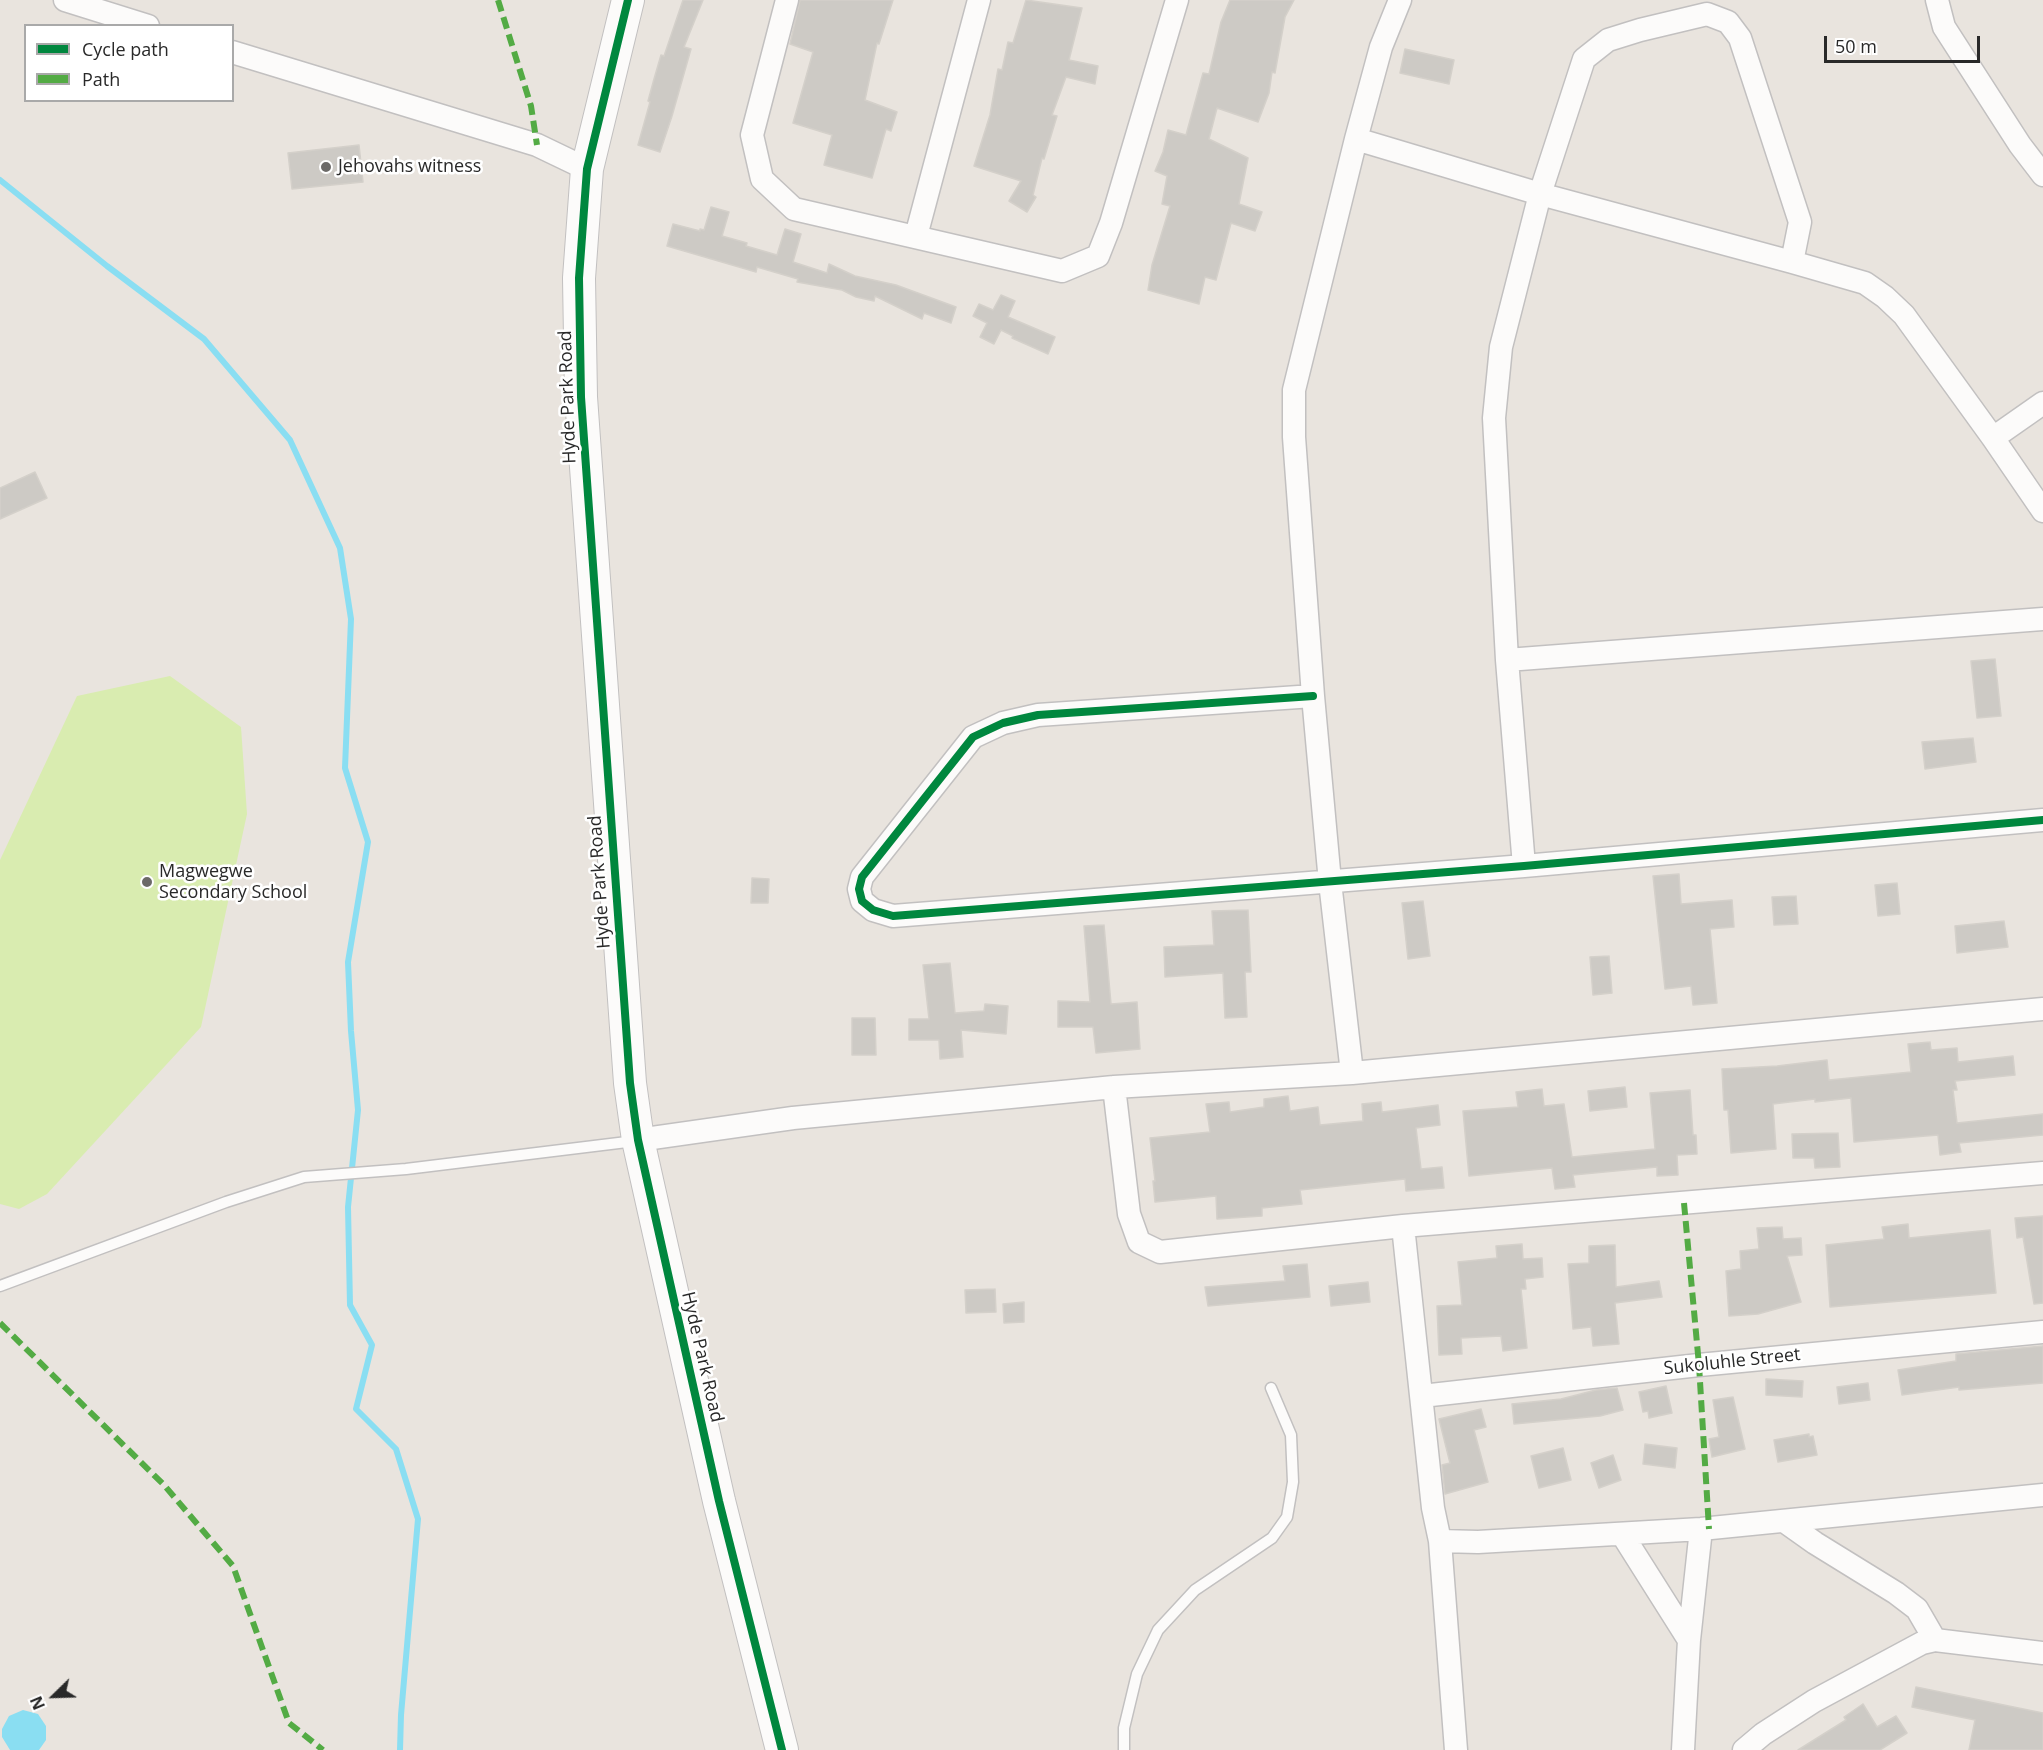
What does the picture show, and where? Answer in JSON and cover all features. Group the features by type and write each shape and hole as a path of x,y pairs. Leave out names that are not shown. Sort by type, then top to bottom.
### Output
{"street":[{"path":"65,0 142,24"},
{"name":"Hyde Park Road","path":"628,0 587,170 579,278 581,397 630,1083 638,1140 718,1501 782,1750"},
{"path":"787,0 752,135 762,179 794,208 1062,271 1098,256 1111,223 1177,0"},
{"path":"916,236 979,0"},
{"path":"1352,1073 1330,882 1313,696 1294,437 1294,390 1381,47 1400,0"},
{"path":"1937,0 1944,27 2020,145 2043,175"},
{"path":"1524,866 1507,660 1494,418 1501,347 1540,194 1584,58 1608,40 1640,30 1707,14 1728,21 1740,39 1800,222 1792,262"},
{"path":"234,53 537,145 587,170"},
{"path":"1356,140 1540,194 1865,283 1885,297 1904,315 2043,511"},
{"path":"1993,438 2043,403"},
{"path":"1507,660 2043,619"},
{"path":"1313,696 1038,715 1003,723 973,736 862,877 859,889 862,901 873,910 893,916 1524,866 2043,820"},
{"path":"638,1140 793,1118 1114,1087 1352,1073 2043,1009"},
{"path":"1114,1087 1129,1214 1139,1242 1160,1252 1403,1226 2043,1173"},
{"path":"1403,1226 1433,1508 1440,1541 1456,1750"},
{"name":"Sukoluhle Street","path":"1422,1396 1699,1365 2043,1332"},
{"path":"1440,1541 1478,1542 1701,1529 2043,1495"},
{"path":"1784,1521 1917,1609 1935,1640"},
{"path":"1683,1750 1689,1640 1701,1529"},
{"path":"1622,1534 1689,1640"},
{"path":"1744,1750 1763,1734 1814,1701 1922,1643 1935,1640 2043,1653"}],"lane":[{"path":"0,1287 226,1202 304,1177 405,1168 638,1140"},
{"path":"1124,1750 1124,1728 1137,1674 1158,1630 1195,1590 1272,1538 1287,1516 1293,1482 1291,1435 1271,1389"}],"green space":[{"path":"170,676 241,727 247,814 201,1027 47,1194 19,1209 0,1204 0,860 77,696"}],"water":[{"path":"23,1710 38,1714 46,1726 46,1740 39,1750 10,1750 2,1737 2,1729 9,1716"}],"building":[{"path":"683,0 703,0 684,47 691,49 660,152 638,145 661,55 664,56"},
{"path":"800,0 893,0 879,44 877,43 865,100 897,112 891,131 886,129 872,178 824,165 832,135 793,123 813,52 790,44"},
{"path":"1026,0 1082,8 1069,60 1098,66 1095,84 1066,77 1052,115 1057,116 1044,159 1042,158 1033,195 1036,197 1027,212 1009,201 1021,181 974,166 990,115 998,69 1002,70 1008,42 1013,43"},
{"path":"1230,0 1294,0 1285,17 1275,73 1272,72 1269,93 1258,122 1217,108 1209,139 1248,158 1239,204 1262,212 1255,231 1231,223 1216,280 1205,277 1199,304 1148,290 1152,265 1170,206 1162,204 1167,176 1155,171 1163,152 1168,130 1186,135 1203,73 1209,74 1221,22"},
{"path":"1405,49 1454,60 1449,84 1400,73"},
{"name":"Jehovahs witness","path":"359,145 363,182 292,189 288,153"},
{"path":"711,207 729,212 722,236 777,255 785,229 801,234 793,262 827,273 829,264 855,276 896,285 956,307 951,323 924,313 922,319 875,296 874,301 856,297 842,290 797,282 798,279 757,267 756,272 667,246 673,224 704,230"},
{"path":"1001,295 1015,301 1008,317 1055,337 1048,354 1012,338 1013,336 1001,330 994,344 980,337 987,323 973,316 979,304 993,310"},
{"path":"35,472 47,498 0,519 0,488"},
{"path":"1995,659 2001,716 1977,718 1971,661"},
{"path":"1973,738 1976,762 1925,769 1922,742"},
{"path":"1679,874 1681,904 1732,900 1734,927 1710,929 1717,1003 1693,1005 1691,986 1665,989 1653,876"},
{"path":"752,878 769,879 768,903 751,903"},
{"path":"1897,883 1900,914 1878,916 1875,885"},
{"path":"1796,896 1798,924 1774,925 1772,897"},
{"path":"1423,901 1430,956 1408,959 1402,903"},
{"path":"1248,910 1251,972 1245,972 1247,1017 1225,1018 1223,973 1165,977 1164,947 1214,945 1212,911"},
{"path":"2004,921 2008,947 1957,953 1955,926"},
{"path":"1104,925 1111,1004 1137,1002 1140,1049 1096,1053 1093,1027 1058,1027 1058,1001 1090,1002 1084,926"},
{"path":"1609,956 1612,993 1593,995 1590,957"},
{"path":"950,963 955,1013 984,1011 985,1004 1008,1006 1006,1034 961,1030 963,1057 940,1059 939,1040 909,1040 909,1019 929,1019 923,965"},
{"path":"852,1018 875,1018 876,1055 852,1055"},
{"path":"1930,1042 1931,1050 1957,1048 1958,1062 2013,1056 2015,1075 1955,1081 1957,1090 1953,1090 1957,1123 2043,1114 2043,1135 1959,1143 1961,1152 1940,1155 1938,1135 1854,1142 1851,1098 1815,1102 1815,1099 1773,1104 1776,1149 1731,1153 1728,1110 1724,1110 1722,1069 1827,1060 1829,1080 1911,1072 1908,1044"},
{"path":"1625,1087 1627,1107 1590,1111 1588,1091"},
{"path":"1542,1089 1544,1106 1564,1104 1572,1157 1655,1149 1650,1093 1690,1090 1693,1135 1696,1135 1697,1154 1677,1155 1678,1175 1657,1176 1657,1167 1573,1175 1575,1187 1555,1189 1552,1168 1469,1176 1463,1111 1518,1107 1516,1092"},
{"path":"1288,1096 1290,1111 1318,1107 1320,1125 1363,1121 1362,1104 1381,1102 1382,1112 1438,1105 1440,1125 1416,1128 1421,1169 1442,1167 1444,1188 1406,1191 1405,1179 1300,1190 1302,1204 1262,1208 1262,1216 1217,1219 1216,1196 1155,1202 1150,1138 1210,1132 1206,1104 1229,1102 1230,1112 1264,1107 1264,1099"},
{"path":"1838,1133 1840,1167 1815,1168 1814,1158 1793,1158 1792,1134"},
{"path":"2043,1216 2043,1303 2034,1304 2023,1237 2017,1238 2015,1218"},
{"path":"1908,1224 1909,1238 1990,1230 1996,1293 1830,1307 1826,1245 1884,1239 1882,1227"},
{"path":"1782,1227 1783,1239 1801,1238 1802,1255 1787,1256 1801,1302 1758,1314 1729,1316 1726,1271 1741,1269 1740,1251 1759,1249 1757,1228"},
{"path":"1522,1244 1523,1259 1542,1258 1543,1277 1525,1279 1526,1289 1521,1289 1527,1348 1503,1351 1501,1336 1461,1338 1462,1354 1439,1355 1437,1306 1462,1305 1458,1262 1497,1258 1496,1246"},
{"path":"1615,1245 1616,1287 1659,1281 1662,1297 1615,1303 1619,1344 1593,1346 1591,1327 1573,1329 1568,1264 1589,1263 1589,1246"},
{"path":"1307,1264 1310,1297 1208,1306 1205,1287 1285,1281 1283,1266"},
{"path":"1368,1282 1370,1302 1331,1306 1329,1286"},
{"path":"995,1289 996,1312 966,1313 965,1290"},
{"path":"1024,1302 1024,1322 1004,1323 1003,1304"},
{"path":"2043,1346 2043,1383 1959,1390 1959,1387 1902,1395 1898,1370 1956,1361 1956,1354"},
{"path":"1766,1379 1803,1381 1802,1397 1766,1395"},
{"path":"1868,1383 1870,1400 1839,1404 1837,1387"},
{"path":"1666,1386 1672,1413 1649,1418 1648,1411 1643,1412 1639,1392"},
{"path":"1617,1388 1623,1410 1600,1416 1514,1424 1512,1404 1561,1399 1596,1390"},
{"path":"1733,1397 1745,1449 1712,1457 1709,1439 1719,1437 1713,1400"},
{"path":"1481,1409 1486,1427 1474,1430 1488,1482 1445,1494 1442,1465 1450,1463 1439,1419"},
{"path":"1809,1434 1809,1437 1813,1436 1817,1455 1778,1462 1774,1440"},
{"path":"1645,1444 1677,1448 1675,1468 1643,1464"},
{"path":"1563,1448 1571,1480 1539,1488 1531,1456"},
{"path":"1613,1455 1621,1480 1599,1488 1591,1463"},
{"path":"1916,1687 2043,1713 2043,1750 1969,1750 1975,1720 1912,1707"},
{"path":"1863,1704 1877,1727 1896,1716 1907,1733 1880,1750 1798,1750 1846,1720 1844,1717"}],"waterway":[{"path":"0,180 107,266 204,339 290,440 340,548 351,619 345,768 368,842 348,962 358,1110 348,1207 350,1305 372,1345 356,1409 396,1449 418,1519 400,1750"}],"marked path":[{"path":"498,0 531,106 537,145"},
{"path":"1684,1203 1699,1365 1709,1529"},
{"path":"0,1323 164,1485 233,1566 289,1723 323,1750"}],"cycle path":[{"path":"628,0 587,169 579,278 581,397 630,1083 638,1140 719,1501 782,1750"},
{"path":"1313,696 1038,715 1003,723 973,737 862,877 859,889 862,901 873,910 893,916 1524,866 2043,820"}],"place":[{"name":"Jehovahs witness","path":"326,167"},
{"name":"Magwegwe Secondary School","path":"147,882"}]}
